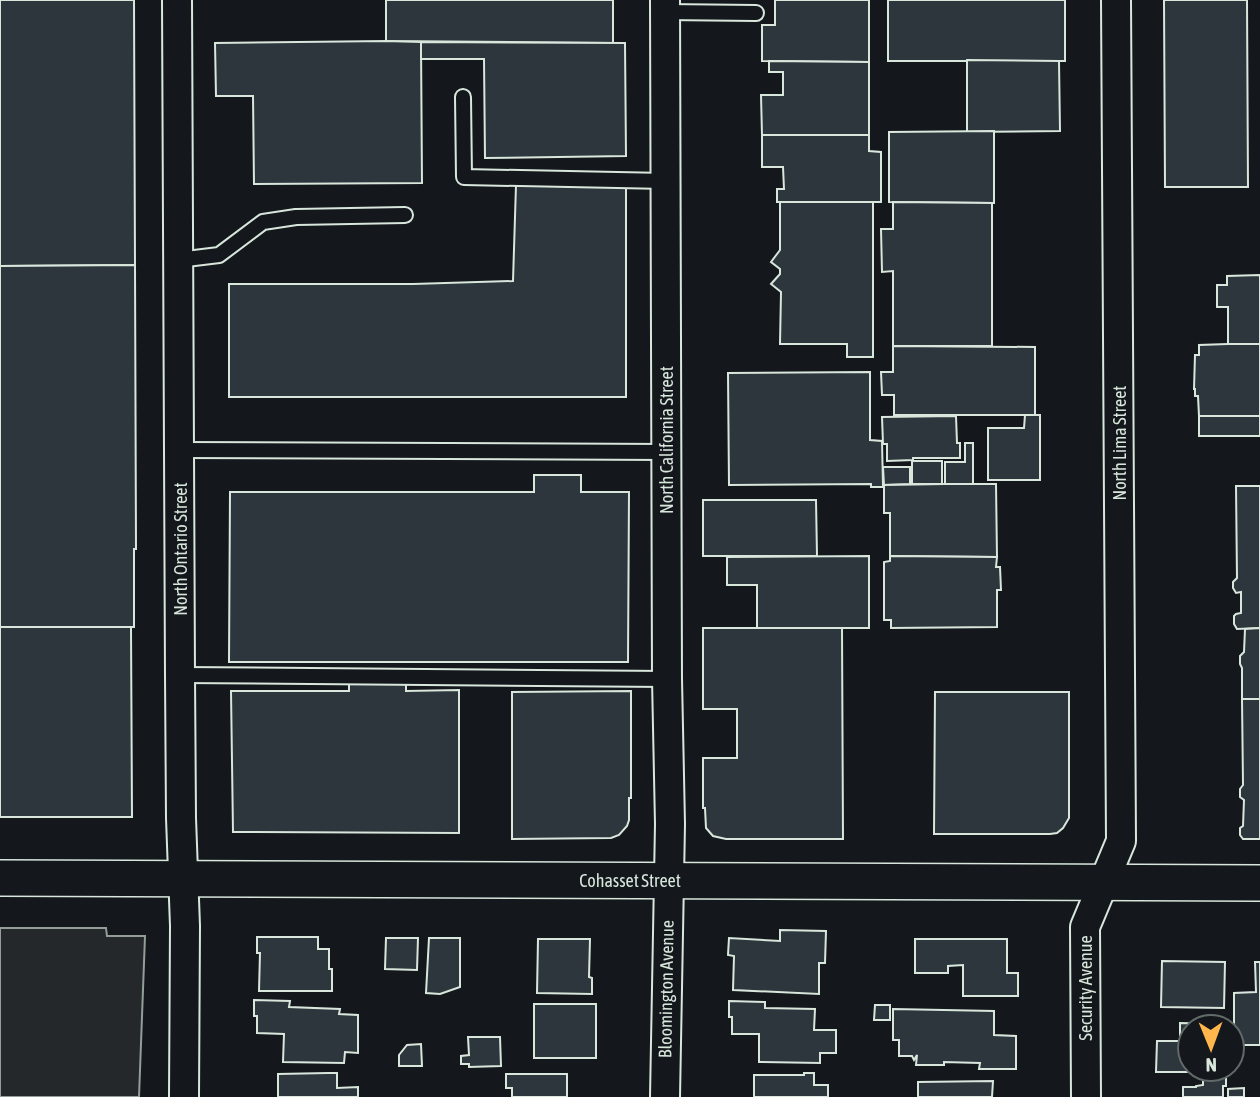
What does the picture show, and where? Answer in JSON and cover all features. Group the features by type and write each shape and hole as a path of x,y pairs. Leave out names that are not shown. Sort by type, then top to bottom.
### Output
{"street":[{"name":"North Ontario Street","path":"177,0 184,1097"},
{"name":"North Lima Street","path":"1104,883 1121,841 1116,0"},
{"name":"North California Street","path":"665,6 667,679 670,824 668,880"},
{"name":"Cohasset Street","path":"0,878 1260,883"},
{"name":"Bloomington Avenue","path":"665,1097 668,880"},
{"name":"Security Avenue","path":"1086,1097 1085,926 1104,883"}],"lane":[{"path":"665,6 756,13"},
{"path":"463,97 464,177 666,181"},
{"path":"178,260 219,255 263,222 296,217 405,215"},
{"path":"179,450 666,452"},
{"path":"180,676 667,679"}],"shaded area":[{"path":"0,928 106,928 107,936 145,936 139,1097 0,1097"}],"building":[{"path":"0,0 134,0 135,265 0,266"},
{"path":"386,0 613,0 613,43 386,41"},
{"path":"775,0 869,0 869,62 762,61 762,25 775,25"},
{"path":"888,0 1065,0 1065,61 888,61"},
{"path":"1164,0 1247,0 1248,187 1165,187"},
{"path":"421,42 422,183 254,184 253,96 216,96 215,43"},
{"path":"421,42 625,43 626,156 485,158 484,59 421,59"},
{"path":"967,60 1059,61 1060,131 967,132"},
{"path":"769,61 869,62 869,135 762,135 761,95 783,95 783,72 769,72"},
{"path":"994,131 994,203 889,202 889,132"},
{"path":"762,135 869,135 869,151 881,152 881,202 777,202 777,189 784,189 783,167 762,167"},
{"path":"516,185 626,185 626,397 229,397 229,284 513,281"},
{"path":"780,202 873,202 873,357 847,357 847,344 780,344 781,292 771,284 780,274 780,269 771,262 780,250"},
{"path":"893,202 992,203 992,346 893,346 893,271 882,272 881,229 893,229"},
{"path":"135,265 134,627 0,627 0,266"},
{"path":"1260,275 1260,344 1228,344 1228,307 1217,307 1217,285 1227,285 1227,276"},
{"path":"1260,344 1260,416 1199,416 1198,396 1195,396 1194,389 1195,355 1199,355 1199,345"},
{"path":"893,346 1035,347 1035,415 894,415 894,395 882,395 881,372 893,372"},
{"path":"870,372 870,440 882,441 883,487 871,487 871,484 729,485 728,373"},
{"path":"1025,415 1040,415 1040,480 988,480 988,428 1024,428"},
{"path":"956,416 960,458 887,461 882,417"},
{"path":"1199,416 1260,416 1260,436 1199,436"},
{"path":"965,443 973,443 973,484 945,484 945,462 965,462"},
{"path":"912,461 942,461 942,484 912,484"},
{"path":"883,467 910,467 910,484 884,485"},
{"path":"534,475 581,475 581,492 629,492 628,662 229,662 230,492 534,492"},
{"path":"996,484 997,557 890,556 890,513 884,513 884,485"},
{"path":"1236,486 1260,486 1260,628 1237,629 1234,624 1234,616 1241,613 1241,592 1236,593 1233,588 1233,582 1237,578"},
{"path":"703,500 816,500 817,556 703,556"},
{"path":"869,556 869,628 757,628 757,585 727,585 727,557"},
{"path":"890,556 997,557 996,567 1000,567 1001,590 997,590 997,627 891,628 891,620 884,620 884,562 890,561"},
{"path":"0,627 131,627 132,817 0,817"},
{"path":"703,628 842,628 843,839 726,839 713,836 706,828 703,808 703,758 737,758 737,709 703,709"},
{"path":"1260,628 1260,699 1242,699 1240,656 1244,652 1245,629"},
{"path":"349,681 406,684 406,691 459,690 459,833 233,832 231,691 349,691"},
{"path":"631,691 631,798 627,826 619,835 611,838 512,839 512,692"},
{"path":"935,692 1069,692 1069,818 1063,828 1050,834 934,834"},
{"path":"1242,699 1260,699 1260,839 1243,839 1240,835 1244,800 1240,797 1243,785"},
{"path":"780,930 826,931 825,963 819,963 819,994 733,990 734,956 728,955 729,938 780,941"},
{"path":"257,937 318,937 318,949 329,949 332,991 259,991 260,953 257,953"},
{"path":"386,938 418,938 417,970 385,969"},
{"path":"429,938 460,938 460,987 440,994 426,993"},
{"path":"538,939 590,939 589,977 592,978 592,994 537,993"},
{"path":"915,939 1007,939 1007,973 1018,973 1018,996 963,996 963,965 948,966 948,973 915,973"},
{"path":"1162,961 1225,962 1224,1008 1161,1007"},
{"path":"1255,962 1260,962 1260,1045 1246,1045 1246,1013 1234,1013 1234,993 1256,992"},
{"path":"254,1000 290,1001 289,1007 340,1009 339,1014 358,1015 358,1053 345,1052 344,1063 283,1062 284,1034 257,1033"},
{"path":"729,1001 765,1002 765,1008 815,1009 814,1030 836,1030 836,1053 820,1053 820,1063 759,1062 759,1034 732,1034"},
{"path":"534,1004 596,1004 596,1058 534,1058"},
{"path":"875,1005 890,1005 890,1020 874,1020"},
{"path":"893,1009 994,1011 994,1035 1016,1036 1016,1069 979,1069 980,1063 944,1062 944,1065 916,1065 917,1055 914,1060 912,1056 899,1056 899,1040 893,1040"},
{"path":"468,1037 500,1037 501,1066 469,1067 469,1064 461,1064 461,1056 469,1055"},
{"path":"1157,1041 1176,1041 1176,1072 1156,1072"},
{"path":"421,1044 422,1066 399,1066 399,1055 407,1045"},
{"path":"337,1073 337,1088 358,1087 358,1097 278,1097 278,1074"},
{"path":"814,1073 814,1085 828,1085 828,1097 754,1097 754,1075"},
{"path":"506,1074 567,1074 567,1097 512,1097 512,1088 506,1088"},
{"path":"993,1081 992,1097 918,1097 918,1082"},
{"path":"1226,1083 1226,1086 1223,1086 1223,1097 1183,1097 1183,1087"},
{"path":"1244,1088 1244,1097 1228,1097 1228,1089"}]}
